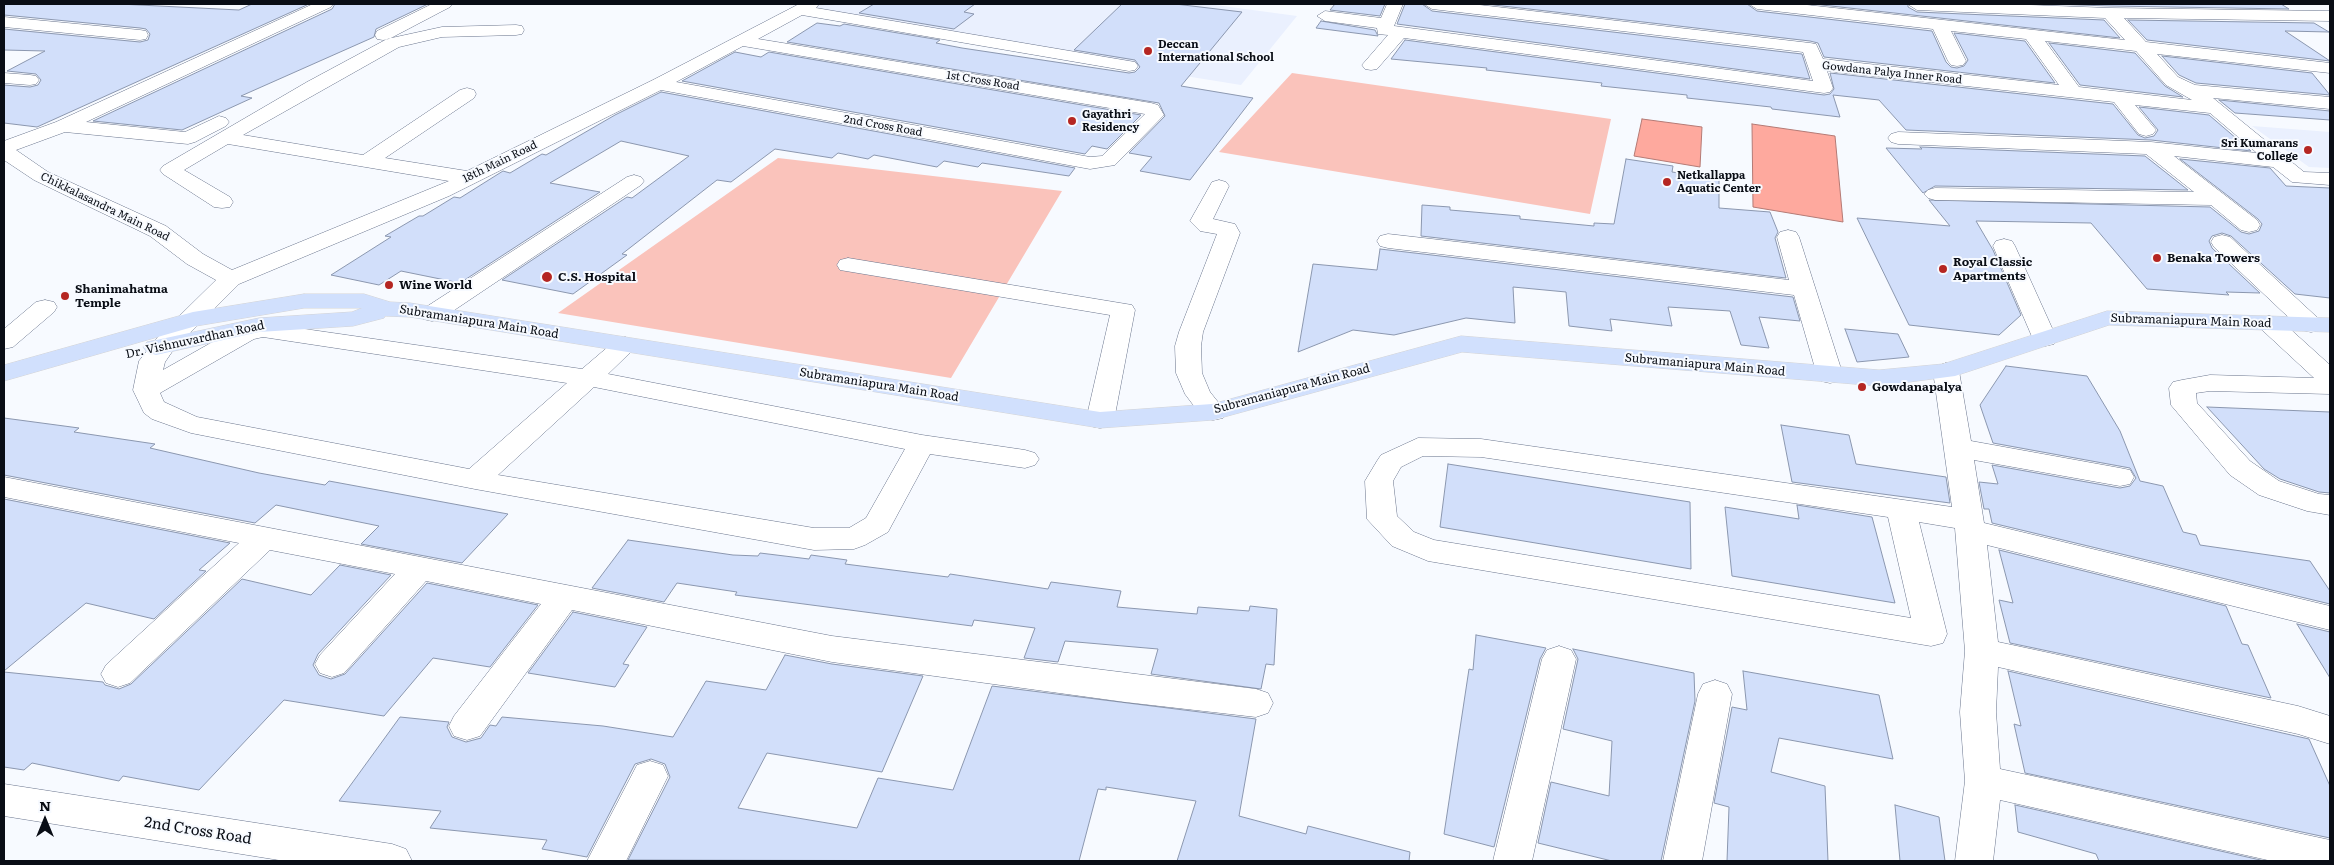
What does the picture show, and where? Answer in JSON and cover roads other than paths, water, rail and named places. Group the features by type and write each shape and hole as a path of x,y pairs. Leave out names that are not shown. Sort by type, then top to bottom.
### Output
{"main road":[{"name":"Subramaniapura Main Road","path":"193,319 304,300 364,300 388,309 410,310 1100,420 1213,412 1461,344 1878,378 1946,371 2107,318 2321,325"},
{"name":"Dr. Vishnuvardhan Road","path":"4,389 165,344 259,325 353,319 388,309"},
{"name":"Dr. Vishnuvardhan Road","path":"4,373 193,319"}],"street":[{"path":"4,149 63,126 325,4"},
{"path":"63,126 188,138 444,4"},
{"path":"1371,65 1393,29 1395,4"},
{"name":"Gowdana Palya Inner Road","path":"1432,4 1526,9 1602,24 1810,48 1816,64 2215,108"},
{"path":"1757,4 2139,45 2330,68"},
{"path":"1897,4 2104,9 2248,16 2330,16"},
{"path":"2225,4 2248,16"},
{"path":"1602,24 1606,5"},
{"path":"805,7 1129,66"},
{"name":"18th Main Road","path":"146,390 152,361 165,344 193,319 230,279 470,178 659,84 805,7"},
{"path":"2104,9 2139,45 2161,72 2215,108 2299,178 2330,178"},
{"path":"1325,16 1393,29 1824,88 1816,64"},
{"path":"4,22 140,35"},
{"path":"1940,25 1957,61"},
{"path":"222,202 170,170 392,43 442,32 516,30"},
{"path":"2032,35 2073,92"},
{"name":"1st Cross Road","path":"742,41 1151,109 1155,114 1108,161"},
{"path":"4,78 30,80"},
{"name":"2nd Cross Road","path":"659,84 1090,162 1108,161"},
{"path":"2189,89 2330,103"},
{"path":"366,162 467,94"},
{"path":"2120,98 2148,139 2216,199 2249,225"},
{"path":"224,138 470,178"},
{"path":"1898,138 2148,139 2278,161"},
{"name":"Chikkalasandra Main Road","path":"4,149 41,176 158,231 170,238 195,259 230,279"},
{"path":"432,314 634,181"},
{"path":"1213,412 1198,394 1189,374 1188,346 1191,332 1229,233 1226,229 1208,226 1201,222 1219,186"},
{"path":"1935,194 2216,199"},
{"path":"1788,237 1830,375"},
{"path":"1388,241 1804,289"},
{"path":"2222,242 2321,325"},
{"path":"2004,246 2045,339"},
{"path":"848,265 1123,310 1100,420"},
{"path":"4,342 45,307"},
{"path":"2270,323 2330,378"},
{"path":"922,444 877,525 854,538 814,539 475,480 191,424 162,414 153,407 146,390 248,332 263,330 588,378 922,444 1025,459"},
{"path":"475,480 625,345"},
{"path":"1946,371 1970,524 1982,651 1978,712 1983,780 1974,861"},
{"path":"2330,386 2210,383 2182,388 2184,405 2240,468 2269,488 2317,504 2330,504"},
{"path":"1901,509 1931,634 1428,550 1403,539 1382,519 1379,481 1391,461 1418,447 1481,448 1901,509 1970,524 2330,618"},
{"path":"1958,448 2120,477"},
{"path":"4,487 832,649 1125,688 1256,703"},
{"path":"118,674 264,537"},
{"path":"332,664 418,568"},
{"path":"468,726 564,597"},
{"path":"1982,651 2298,720 2330,730"},
{"path":"1512,861 1559,659"},
{"path":"1682,861 1715,694"},
{"path":"606,861 650,776"},
{"path":"1983,780 2330,857"},
{"name":"2nd Cross Road","path":"4,800 392,861"}],"place":[{"name":"Deccan International School","path":"1148,51"},
{"name":"Gayathri Residency","path":"1072,121"},
{"name":"Sri Kumarans College","path":"2308,150"},
{"name":"Netkallappa Aquatic Center","path":"1667,182"},
{"name":"Benaka Towers","path":"2157,258"},
{"name":"Royal Classic Apartments","path":"1943,269"},
{"name":"C.S. Hospital","path":"547,277"},
{"name":"Wine World","path":"389,285"},
{"name":"Shanimahatma Temple","path":"65,296"},
{"name":"Gowdanapalya","path":"1862,387"}]}
